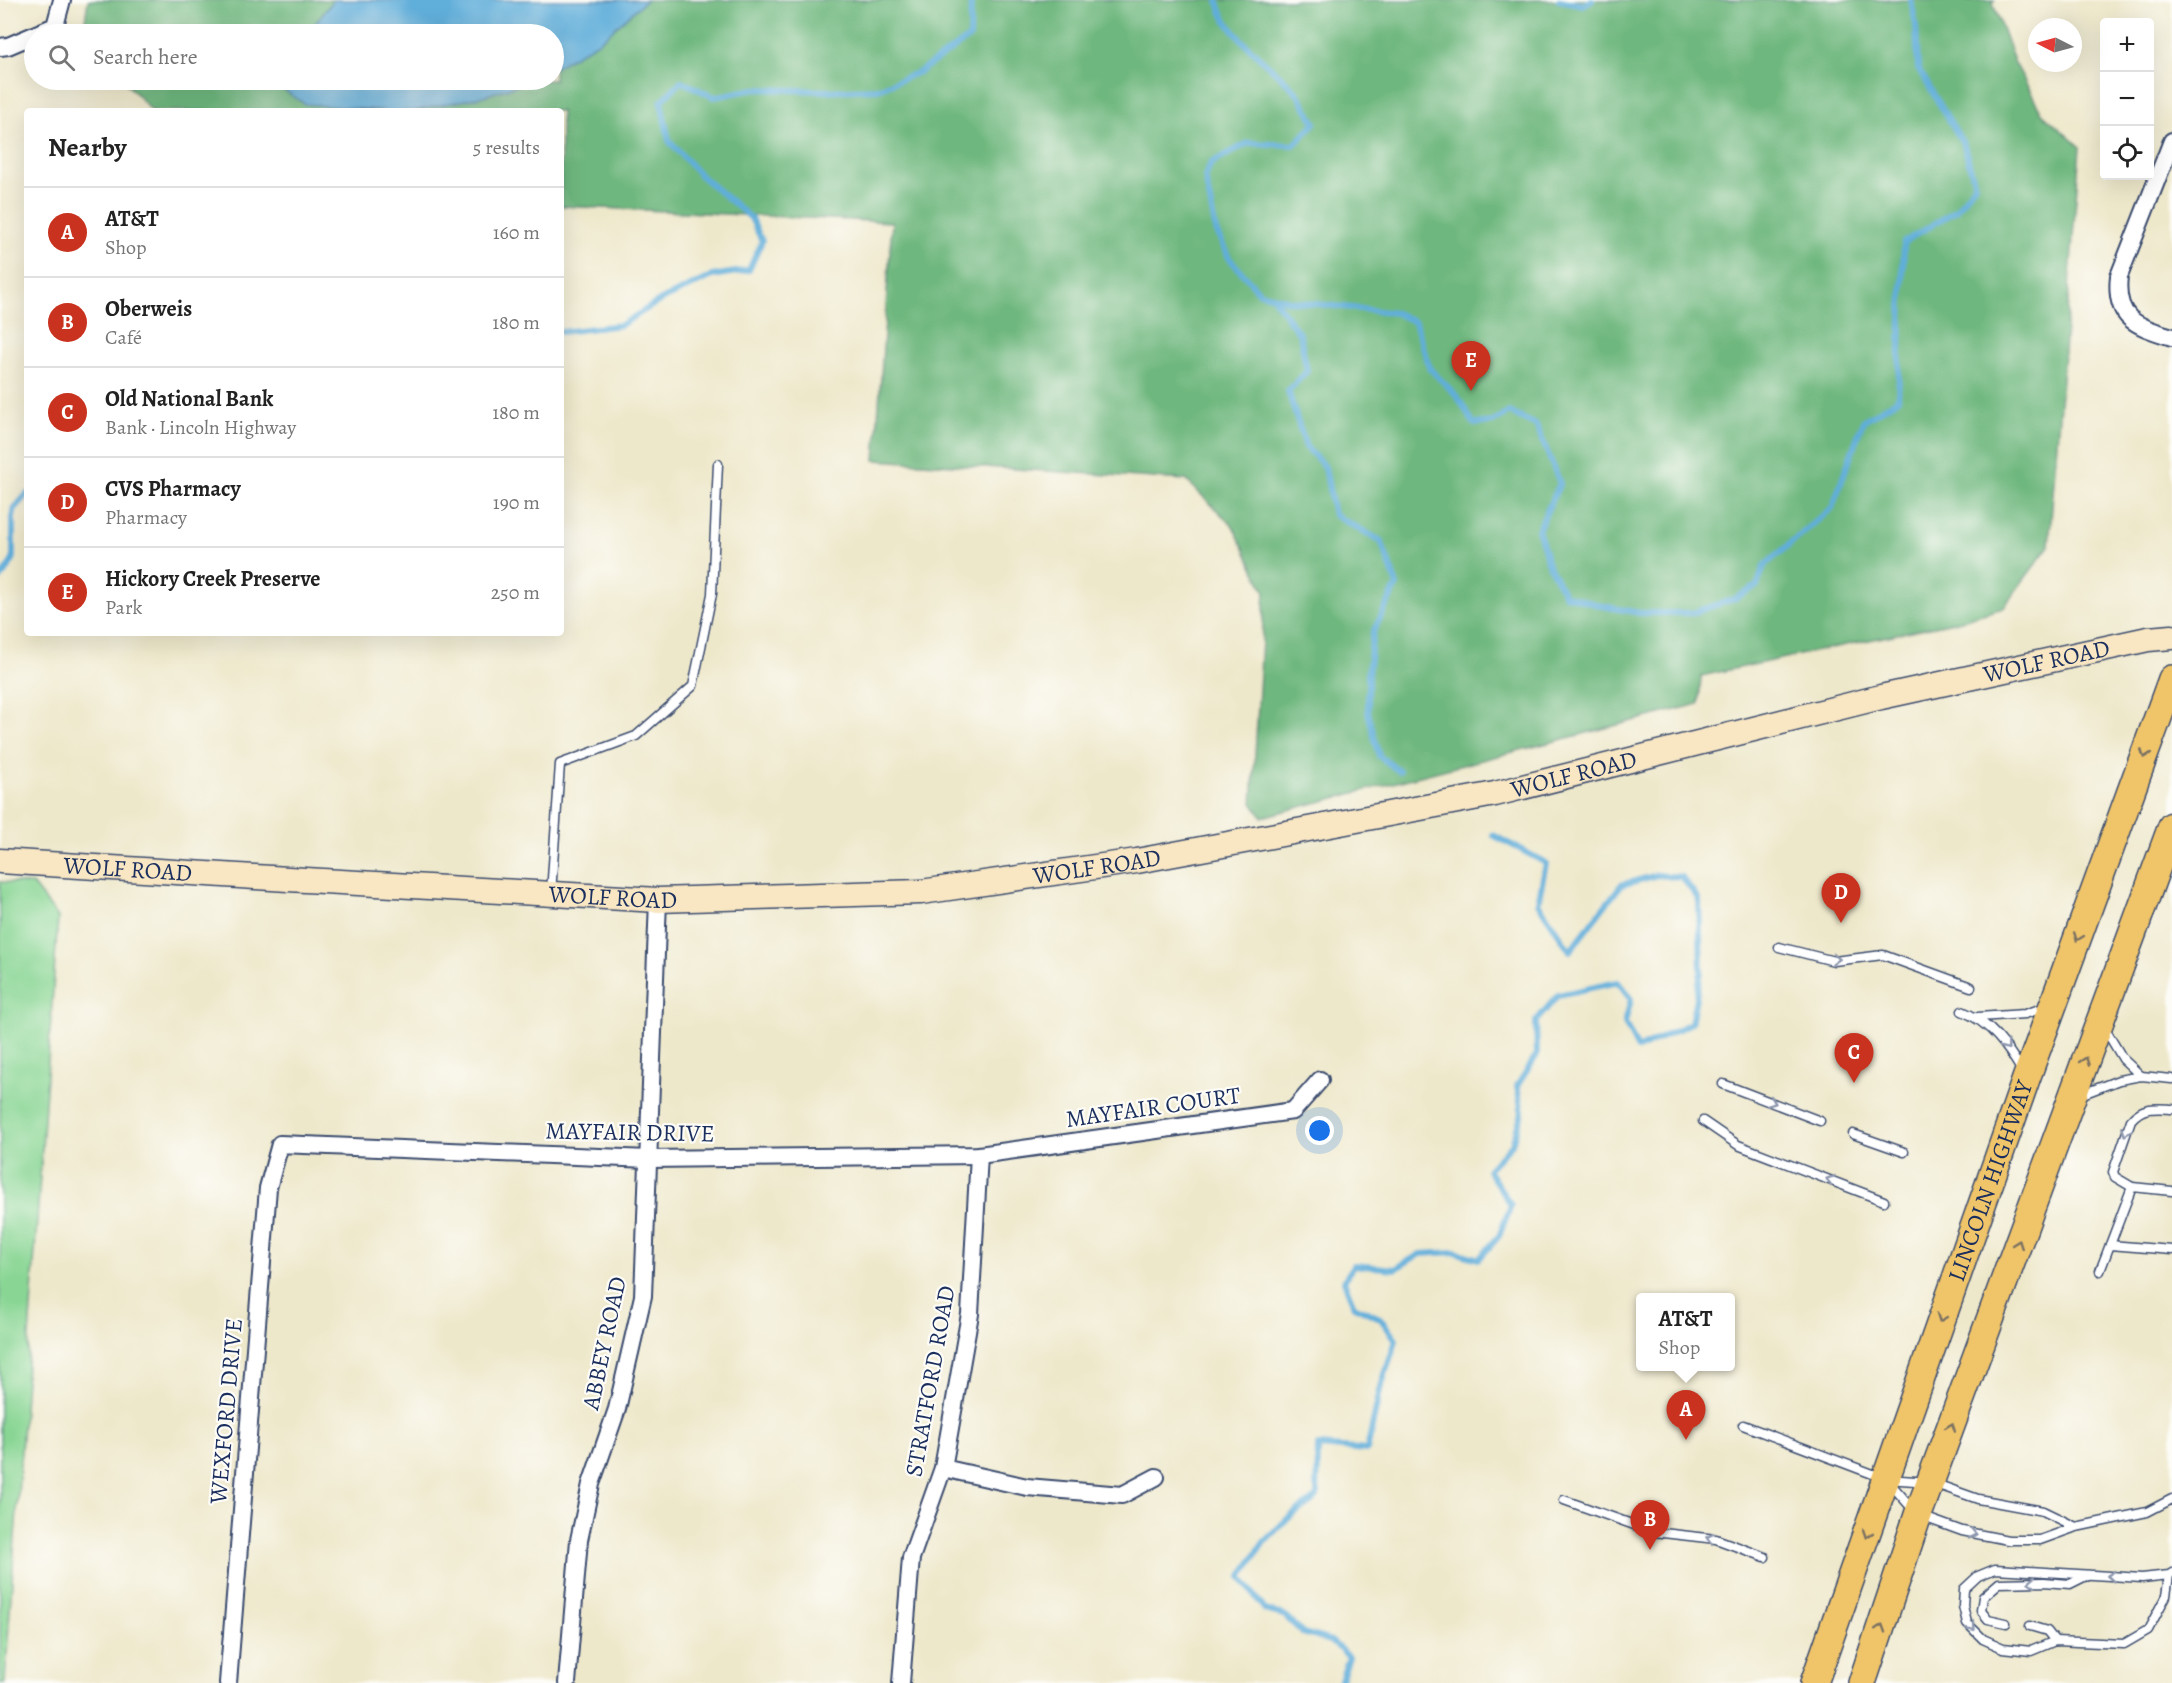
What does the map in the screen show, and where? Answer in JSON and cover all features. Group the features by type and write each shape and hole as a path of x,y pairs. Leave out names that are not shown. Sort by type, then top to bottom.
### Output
{"main road":[{"name":"WOLF ROAD","path":"0,861 658,900 921,892 1137,861 1495,794 1881,697 2148,639 2172,637"},
{"name":"LINCOLN HIGHWAY","path":"1814,1683 2026,1079 2172,679"},
{"name":"LINCOLN HIGHWAY","path":"1862,1683 1918,1515 2172,826"}],"street":[{"path":"56,24 62,0"},
{"path":"0,47 24,39"},
{"path":"2172,141 2119,276 2117,291 2120,306 2137,326 2172,337"},
{"name":"ABBEY ROAD","path":"567,1683 579,1540 591,1484 617,1409 643,1296 658,900"},
{"name":"MAYFAIR COURT","path":"979,1155 1293,1111 1320,1080"},
{"name":"MAYFAIR DRIVE","path":"280,1144 649,1159 979,1155"},
{"name":"WEXFORD DRIVE","path":"228,1683 268,1188 280,1144"},
{"name":"STRATFORD ROAD","path":"901,1683 912,1558 943,1468 970,1314 979,1155"},
{"path":"943,1468 1027,1486 1122,1495 1156,1477"}],"lane":[{"path":"551,894 560,764 636,735 693,686 712,594 718,464"},
{"path":"1779,947 1834,961 1883,955 1971,987"},
{"path":"1978,1017 2025,1014 2053,1005"},
{"path":"1962,1011 1978,1017 1999,1037 2012,1053 2026,1079"},
{"path":"2100,1020 2123,1059 2141,1076"},
{"path":"2071,1099 2119,1080 2141,1076 2172,1078"},
{"path":"1723,1084 1821,1121"},
{"path":"2172,1109 2146,1108 2136,1114 2131,1120 2113,1172 2115,1177 2132,1187 2172,1191"},
{"path":"1704,1121 1738,1145 1884,1201"},
{"path":"1853,1134 1904,1152"},
{"path":"2100,1271 2132,1187"},
{"path":"2110,1245 2172,1250"},
{"path":"1743,1425 1886,1479 1930,1482 1978,1499 2043,1511 2076,1527"},
{"path":"1886,1479 1918,1515 1962,1532 2008,1540 2040,1540 2076,1527 2147,1512 2172,1499"},
{"path":"1564,1500 1654,1532 1716,1539 1766,1557"},
{"path":"1995,1569 2142,1578 2171,1574 2166,1596 2148,1630 2124,1644 2055,1641 2031,1651 2003,1648 1983,1639 1966,1623 1963,1606 1964,1589 1978,1576 1995,1569"},
{"path":"2006,1623 1988,1619 1981,1610 1983,1597 1999,1583 2044,1581 2070,1584 2088,1574"},
{"path":"2030,1626 2047,1631 2055,1641"}],"green space":[{"path":"88,0 334,0 315,24 84,24"},
{"path":"646,0 1995,0 1993,3 2014,61 2042,113 2080,147 2049,546 2003,608 1958,621 1701,676 1699,704 1262,817 1252,803 1265,592 1233,526 1186,480 875,460 892,222 564,206 564,108 427,108 502,90 564,90 564,62 600,41"},
{"path":"132,90 284,90 305,104 352,108 149,108"},
{"path":"0,882 32,884 58,917 5,1683 0,1683"}],"water":[{"path":"334,0 646,0 600,41 564,62 564,24 315,24"},
{"path":"284,90 502,90 427,108 352,108 305,104"}],"waterway":[{"path":"564,332 621,325 661,300 712,276 749,270 762,241 751,218 700,175 669,141 661,102 681,81 714,97 754,89 827,91 878,89 919,72 970,37 971,0"},
{"path":"1218,0 1221,12 1228,24 1295,91 1315,123 1294,145 1248,143 1211,163 1205,177 1216,231 1229,258 1260,293 1290,301 1396,313 1415,322 1430,369 1457,396 1474,424 1493,422 1509,412 1536,425 1560,483 1538,530 1547,562 1565,595 1602,606 1640,613 1692,613 1734,599 1757,586 1764,566 1832,508 1863,421 1898,399 1904,242 1955,211 1975,185 1964,145 1918,68 1916,26 1911,0"},
{"path":"1559,0 1583,5 1592,0"},
{"path":"1272,296 1300,335 1307,371 1288,391 1306,447 1325,467 1334,515 1381,541 1397,585 1373,632 1368,675 1368,712 1379,756 1399,771"},
{"path":"0,579 13,560 13,510 24,497"},
{"path":"1340,1683 1349,1657 1331,1641 1303,1633 1284,1615 1265,1610 1241,1577 1264,1542 1286,1520 1317,1497 1318,1446 1367,1450 1380,1390 1396,1340 1380,1318 1354,1306 1344,1281 1354,1265 1395,1269 1420,1254 1455,1252 1479,1259 1499,1236 1511,1205 1488,1170 1512,1144 1522,1113 1517,1086 1537,1055 1536,1021 1558,995 1618,982 1631,999 1625,1023 1638,1049 1691,1023 1701,972 1699,900 1682,877 1657,875 1621,885 1570,951 1538,903 1546,863 1493,835"}],"place":[{"name":"Hickory Creek Preserve","path":"1471,391"},
{"name":"CVS Pharmacy","path":"1841,923"},
{"name":"Old National Bank","path":"1854,1083"},
{"name":"AT&T","path":"1686,1440"},
{"name":"Oberweis","path":"1650,1550"}]}
